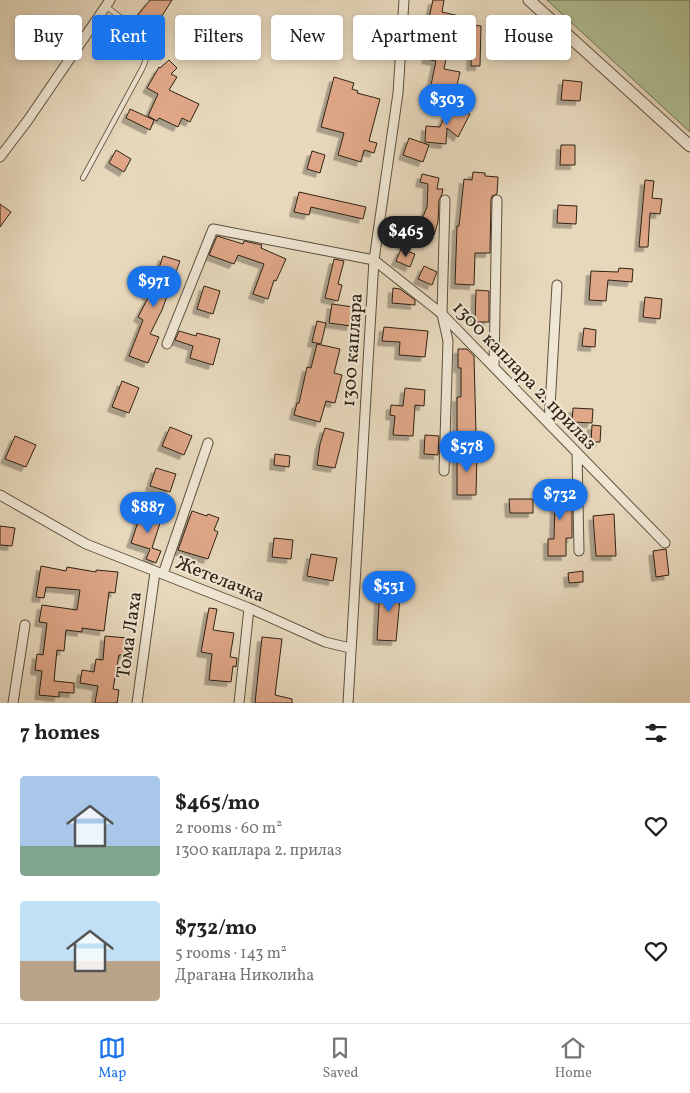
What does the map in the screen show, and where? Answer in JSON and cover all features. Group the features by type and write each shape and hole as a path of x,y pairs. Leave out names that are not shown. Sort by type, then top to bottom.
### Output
{"street":[{"name":"1300 каплара","path":"348,703 374,260 398,93 404,0"},
{"path":"529,0 690,146"},
{"path":"0,157 28,120 108,3"},
{"path":"444,471 448,341 442,314 445,200"},
{"path":"494,367 497,200"},
{"path":"167,344 213,229 374,260"},
{"name":"1300 каплара 2. прилаз","path":"374,260 442,314 665,543"},
{"path":"549,424 557,285"},
{"name":"Тома Лаха","path":"137,703 159,573 208,443"},
{"path":"577,453 579,551"},
{"name":"Жетелачка","path":"0,495 86,544 249,608 326,642 350,648"},
{"path":"239,703 249,608"},
{"path":"13,703 25,625"}],"lane":[{"path":"83,178 142,69 146,58 146,46 142,36 108,3"}],"green space":[{"path":"547,0 690,0 690,132 571,22 571,15 563,15"}],"building":[{"path":"150,0 172,0 163,15 138,15"},
{"path":"433,0 444,0 442,12 455,15 430,15"},
{"path":"476,25 481,26 480,66 471,66 471,60 476,60"},
{"path":"169,60 177,68 171,74 177,77 169,90 199,104 190,122 182,118 178,127 159,118 157,121 148,116 158,94 147,88 159,67"},
{"path":"431,60 446,60 444,69 460,72 456,90 431,85 436,61"},
{"path":"334,77 354,83 352,89 358,91 357,93 380,99 369,141 377,143 374,153 364,150 361,162 338,155 344,133 321,127"},
{"path":"563,80 582,82 580,101 561,100"},
{"path":"450,105 470,114 458,137 447,128 446,144 425,142 426,126 440,127"},
{"path":"130,109 154,120 150,130 126,118"},
{"path":"409,138 429,145 423,162 403,155"},
{"path":"561,145 575,145 575,165 560,165"},
{"path":"116,150 131,159 124,172 109,163"},
{"path":"312,151 325,155 320,173 307,169"},
{"path":"473,172 485,173 485,176 498,177 497,194 492,196 491,200 490,253 475,253 474,285 455,284 457,226 459,226 464,179 472,180"},
{"path":"422,174 439,178 437,189 443,189 439,200 438,222 434,235 418,229 427,207 428,184 420,182"},
{"path":"645,180 654,181 652,198 662,199 660,214 650,213 648,247 639,247"},
{"path":"299,192 366,207 363,219 311,207 309,215 294,212"},
{"path":"0,204 11,212 0,227"},
{"path":"558,205 577,206 576,224 557,223"},
{"path":"403,219 416,229 403,246 390,235"},
{"path":"217,236 243,244 244,241 262,245 261,248 286,259 276,281 274,280 268,299 253,294 264,264 238,255 234,264 209,255"},
{"path":"401,249 415,254 410,267 396,261"},
{"path":"163,256 180,261 162,310 150,334 159,337 148,363 129,356 143,320 138,317 149,296 146,295 152,279 144,276 147,267 158,271"},
{"path":"334,259 344,261 338,284 342,285 338,301 325,298"},
{"path":"424,266 437,272 432,285 418,279"},
{"path":"619,268 633,269 632,282 608,280 606,301 589,300 591,271 618,272"},
{"path":"204,286 220,291 213,314 197,309"},
{"path":"393,288 400,289 415,300 415,305 392,303"},
{"path":"476,290 489,291 489,322 475,322"},
{"path":"645,297 662,299 660,319 643,317"},
{"path":"332,304 353,307 351,326 329,323"},
{"path":"317,321 326,323 321,344 312,342"},
{"path":"384,327 428,331 425,357 399,355 400,342 382,341"},
{"path":"584,328 596,330 595,347 582,346"},
{"path":"179,331 196,336 197,333 220,339 213,365 190,358 193,346 175,340"},
{"path":"317,344 340,349 334,373 342,375 335,403 326,401 320,422 294,415 297,403 299,403 307,367 311,368"},
{"path":"458,349 467,349 474,356 476,433 457,433 457,397 461,397 461,368 458,368"},
{"path":"122,381 139,388 129,413 112,407"},
{"path":"405,388 425,390 424,406 415,405 413,436 393,435 395,416 390,415 391,405 403,406"},
{"path":"573,408 593,409 592,423 572,422"},
{"path":"592,425 601,426 600,442 591,442"},
{"path":"170,427 192,436 184,455 162,446"},
{"path":"325,428 344,433 335,468 317,465 320,444"},
{"path":"425,435 439,436 438,455 424,454"},
{"path":"15,436 36,445 26,467 5,459"},
{"path":"457,452 477,452 476,495 457,495"},
{"path":"275,454 290,456 289,467 274,465"},
{"path":"156,468 176,474 170,492 150,486"},
{"path":"548,483 565,484 564,508 572,508 572,538 566,538 566,556 548,556 548,539 554,539 555,503 547,503"},
{"path":"509,499 533,499 533,513 510,513"},
{"path":"142,510 162,517 152,548 161,551 156,563 146,559 150,549 131,543"},
{"path":"192,511 219,518 214,530 218,532 208,559 178,550"},
{"path":"614,514 616,556 596,556 593,516"},
{"path":"0,526 15,528 12,546 0,545"},
{"path":"274,538 293,540 291,559 272,557"},
{"path":"666,549 669,575 656,577 653,551"},
{"path":"311,554 337,558 333,581 307,576"},
{"path":"41,566 66,571 67,567 96,572 96,570 118,572 115,593 109,592 104,631 82,628 82,632 66,630 64,651 57,650 54,681 74,683 74,693 59,692 59,697 39,695 42,671 35,670 37,654 43,655 47,623 39,622 42,605 77,610 80,590 46,587 44,598 36,597"},
{"path":"583,571 583,582 569,583 568,573"},
{"path":"380,586 401,588 396,641 377,640"},
{"path":"209,608 217,609 213,630 234,633 230,657 237,658 236,667 233,666 231,682 209,680 212,654 201,652"},
{"path":"105,636 127,638 125,655 119,655 113,689 119,690 117,703 95,703 98,686 80,683 82,670 94,672 96,659 103,660"},
{"path":"262,637 282,639 275,695 292,699 292,703 255,703"}]}
